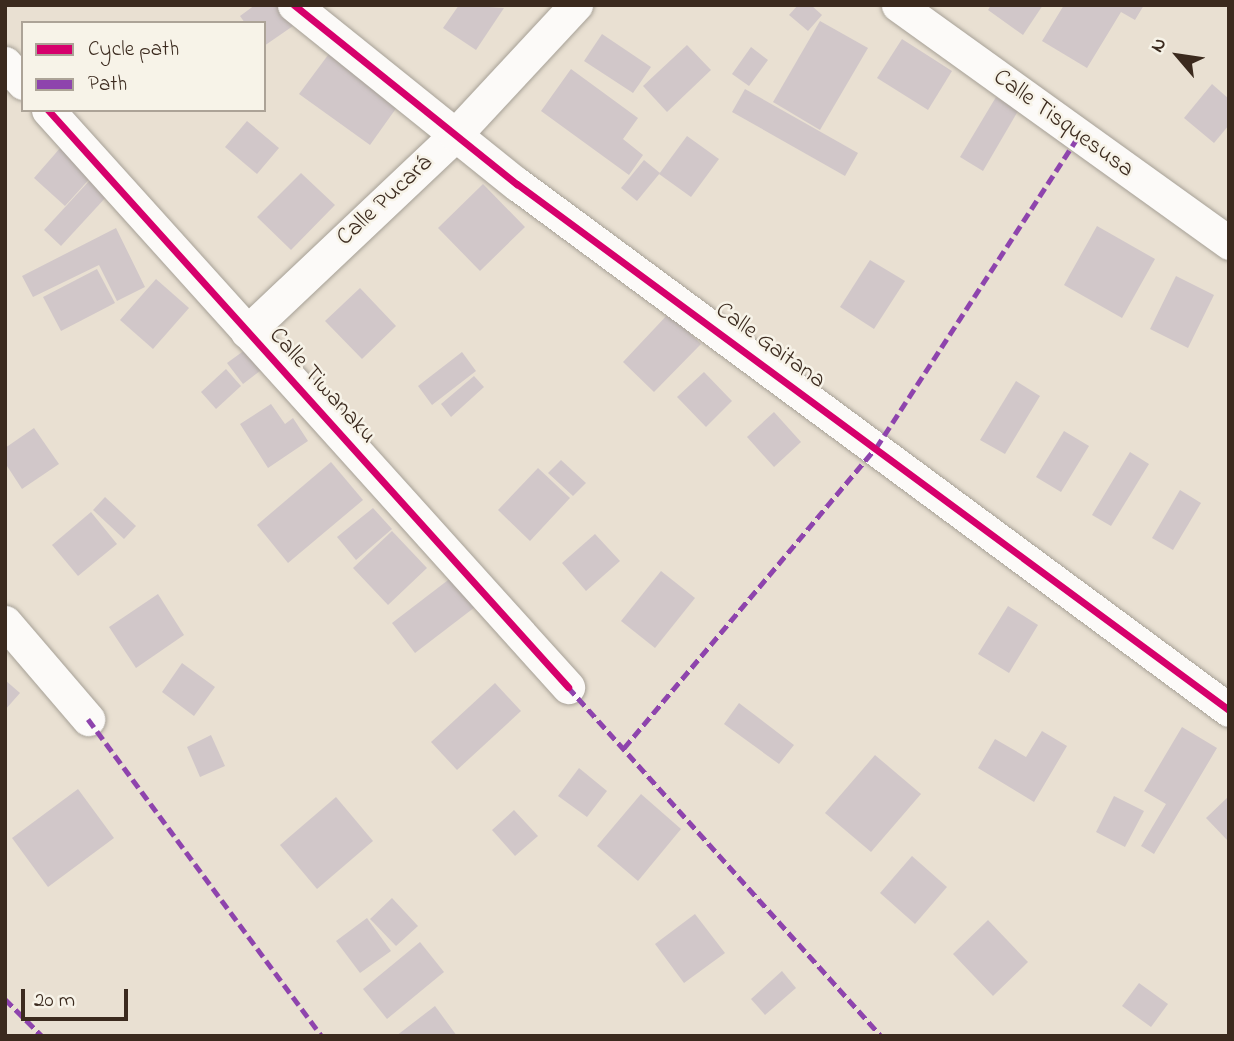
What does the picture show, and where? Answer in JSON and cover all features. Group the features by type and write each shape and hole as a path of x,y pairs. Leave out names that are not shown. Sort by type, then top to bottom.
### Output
{"street":[{"name":"Calle Gaitana","path":"293,5 455,135 1229,710"},
{"name":"Calle Pucará","path":"247,331 455,135 576,5"},
{"name":"Calle Tisquesusa","path":"898,5 1229,243"},
{"path":"5,63 21,81"},
{"name":"Calle Tiwanaku","path":"50,112 568,687"},
{"path":"5,622 88,719"}],"building":[{"path":"255,5 279,5 293,26 266,45 266,21 244,21 240,16"},
{"path":"459,5 504,8 476,50 443,28"},
{"path":"798,5 811,5 822,15 808,31 789,15"},
{"path":"991,5 1043,5 1023,35 988,10"},
{"path":"1064,5 1144,5 1135,20 1121,12 1087,68 1042,41"},
{"path":"820,21 868,48 820,130 773,102"},
{"path":"602,34 651,67 633,93 584,61"},
{"path":"902,39 952,71 928,110 877,78"},
{"path":"337,43 407,93 370,145 299,94"},
{"path":"687,45 711,70 667,112 643,86"},
{"path":"751,47 768,60 749,86 732,74"},
{"path":"571,69 638,118 623,139 643,155 629,175 541,111"},
{"path":"1212,84 1229,99 1229,125 1214,143 1184,118"},
{"path":"745,89 858,153 845,176 732,112"},
{"path":"996,97 1018,111 983,171 960,157"},
{"path":"247,121 279,148 257,174 225,147"},
{"path":"687,136 719,159 691,197 659,174"},
{"path":"61,147 93,175 65,206 34,178"},
{"path":"644,160 660,173 637,201 621,188"},
{"path":"301,173 335,205 291,250 257,217"},
{"path":"90,180 107,196 61,246 44,230"},
{"path":"483,184 525,227 480,271 438,228"},
{"path":"1097,226 1155,259 1122,318 1064,285"},
{"path":"116,228 145,287 117,301 99,265 33,297 22,276"},
{"path":"870,260 905,281 874,329 840,307"},
{"path":"97,269 115,303 61,331 43,297"},
{"path":"1176,276 1214,295 1188,348 1150,329"},
{"path":"156,279 189,308 153,349 120,320"},
{"path":"360,288 396,326 362,359 325,321"},
{"path":"669,313 701,344 654,392 623,362"},
{"path":"249,347 264,368 243,384 227,363"},
{"path":"462,352 476,371 432,405 418,386"},
{"path":"226,369 241,386 216,409 201,392"},
{"path":"704,372 732,401 706,427 677,397"},
{"path":"474,376 484,387 451,417 441,404"},
{"path":"1016,381 1040,396 1005,454 980,440"},
{"path":"271,404 285,424 293,418 308,441 268,468 240,424"},
{"path":"774,412 801,442 774,467 747,437"},
{"path":"34,428 59,464 22,489 5,463 5,448"},
{"path":"1064,431 1089,446 1061,492 1036,477"},
{"path":"1130,452 1149,464 1111,526 1092,515"},
{"path":"561,460 586,483 573,496 548,473"},
{"path":"331,462 363,500 288,563 257,525"},
{"path":"538,468 570,498 530,541 498,510"},
{"path":"1180,490 1201,503 1173,550 1152,538"},
{"path":"105,497 136,526 124,539 93,510"},
{"path":"373,508 392,529 356,560 337,537"},
{"path":"91,512 117,544 78,576 52,545"},
{"path":"392,531 427,568 388,605 353,568"},
{"path":"595,534 620,561 586,591 562,563"},
{"path":"661,571 695,598 655,648 621,621"},
{"path":"456,574 479,604 415,653 392,623"},
{"path":"158,594 184,635 136,668 109,627"},
{"path":"1008,606 1038,625 1009,673 978,654"},
{"path":"182,663 215,687 194,716 162,692"},
{"path":"5,680 20,693 5,710"},
{"path":"495,683 521,711 457,770 431,742"},
{"path":"739,703 794,745 779,764 724,724"},
{"path":"1182,727 1217,748 1154,854 1141,846 1166,804 1144,791"},
{"path":"1042,731 1067,746 1034,802 978,768 995,739 1026,757"},
{"path":"211,735 225,766 200,777 187,747"},
{"path":"875,755 921,794 871,852 825,813"},
{"path":"579,768 607,791 587,817 558,796"},
{"path":"78,789 114,838 48,887 12,838"},
{"path":"641,794 681,829 638,881 597,846"},
{"path":"1114,796 1144,811 1125,847 1096,832"},
{"path":"1229,796 1229,842 1206,818"},
{"path":"336,797 373,841 317,889 280,845"},
{"path":"514,810 538,836 515,856 492,830"},
{"path":"912,856 947,887 915,924 880,893"},
{"path":"392,898 418,926 396,946 370,919"},
{"path":"695,914 725,953 684,983 655,944"},
{"path":"367,918 391,951 360,973 336,941"},
{"path":"988,920 1028,962 993,996 953,954"},
{"path":"420,942 444,972 387,1019 363,989"},
{"path":"782,971 796,988 765,1015 751,999"},
{"path":"1139,983 1168,1004 1151,1027 1122,1006"},
{"path":"435,1006 457,1036 396,1036"}],"marked path":[{"path":"624,748 876,448 1079,136"},
{"path":"568,687 881,1036"},
{"path":"88,719 322,1036"},
{"path":"5,999 42,1036"}],"cycle path":[{"path":"294,5 517,184 1229,710"},
{"path":"50,112 568,687"}]}
